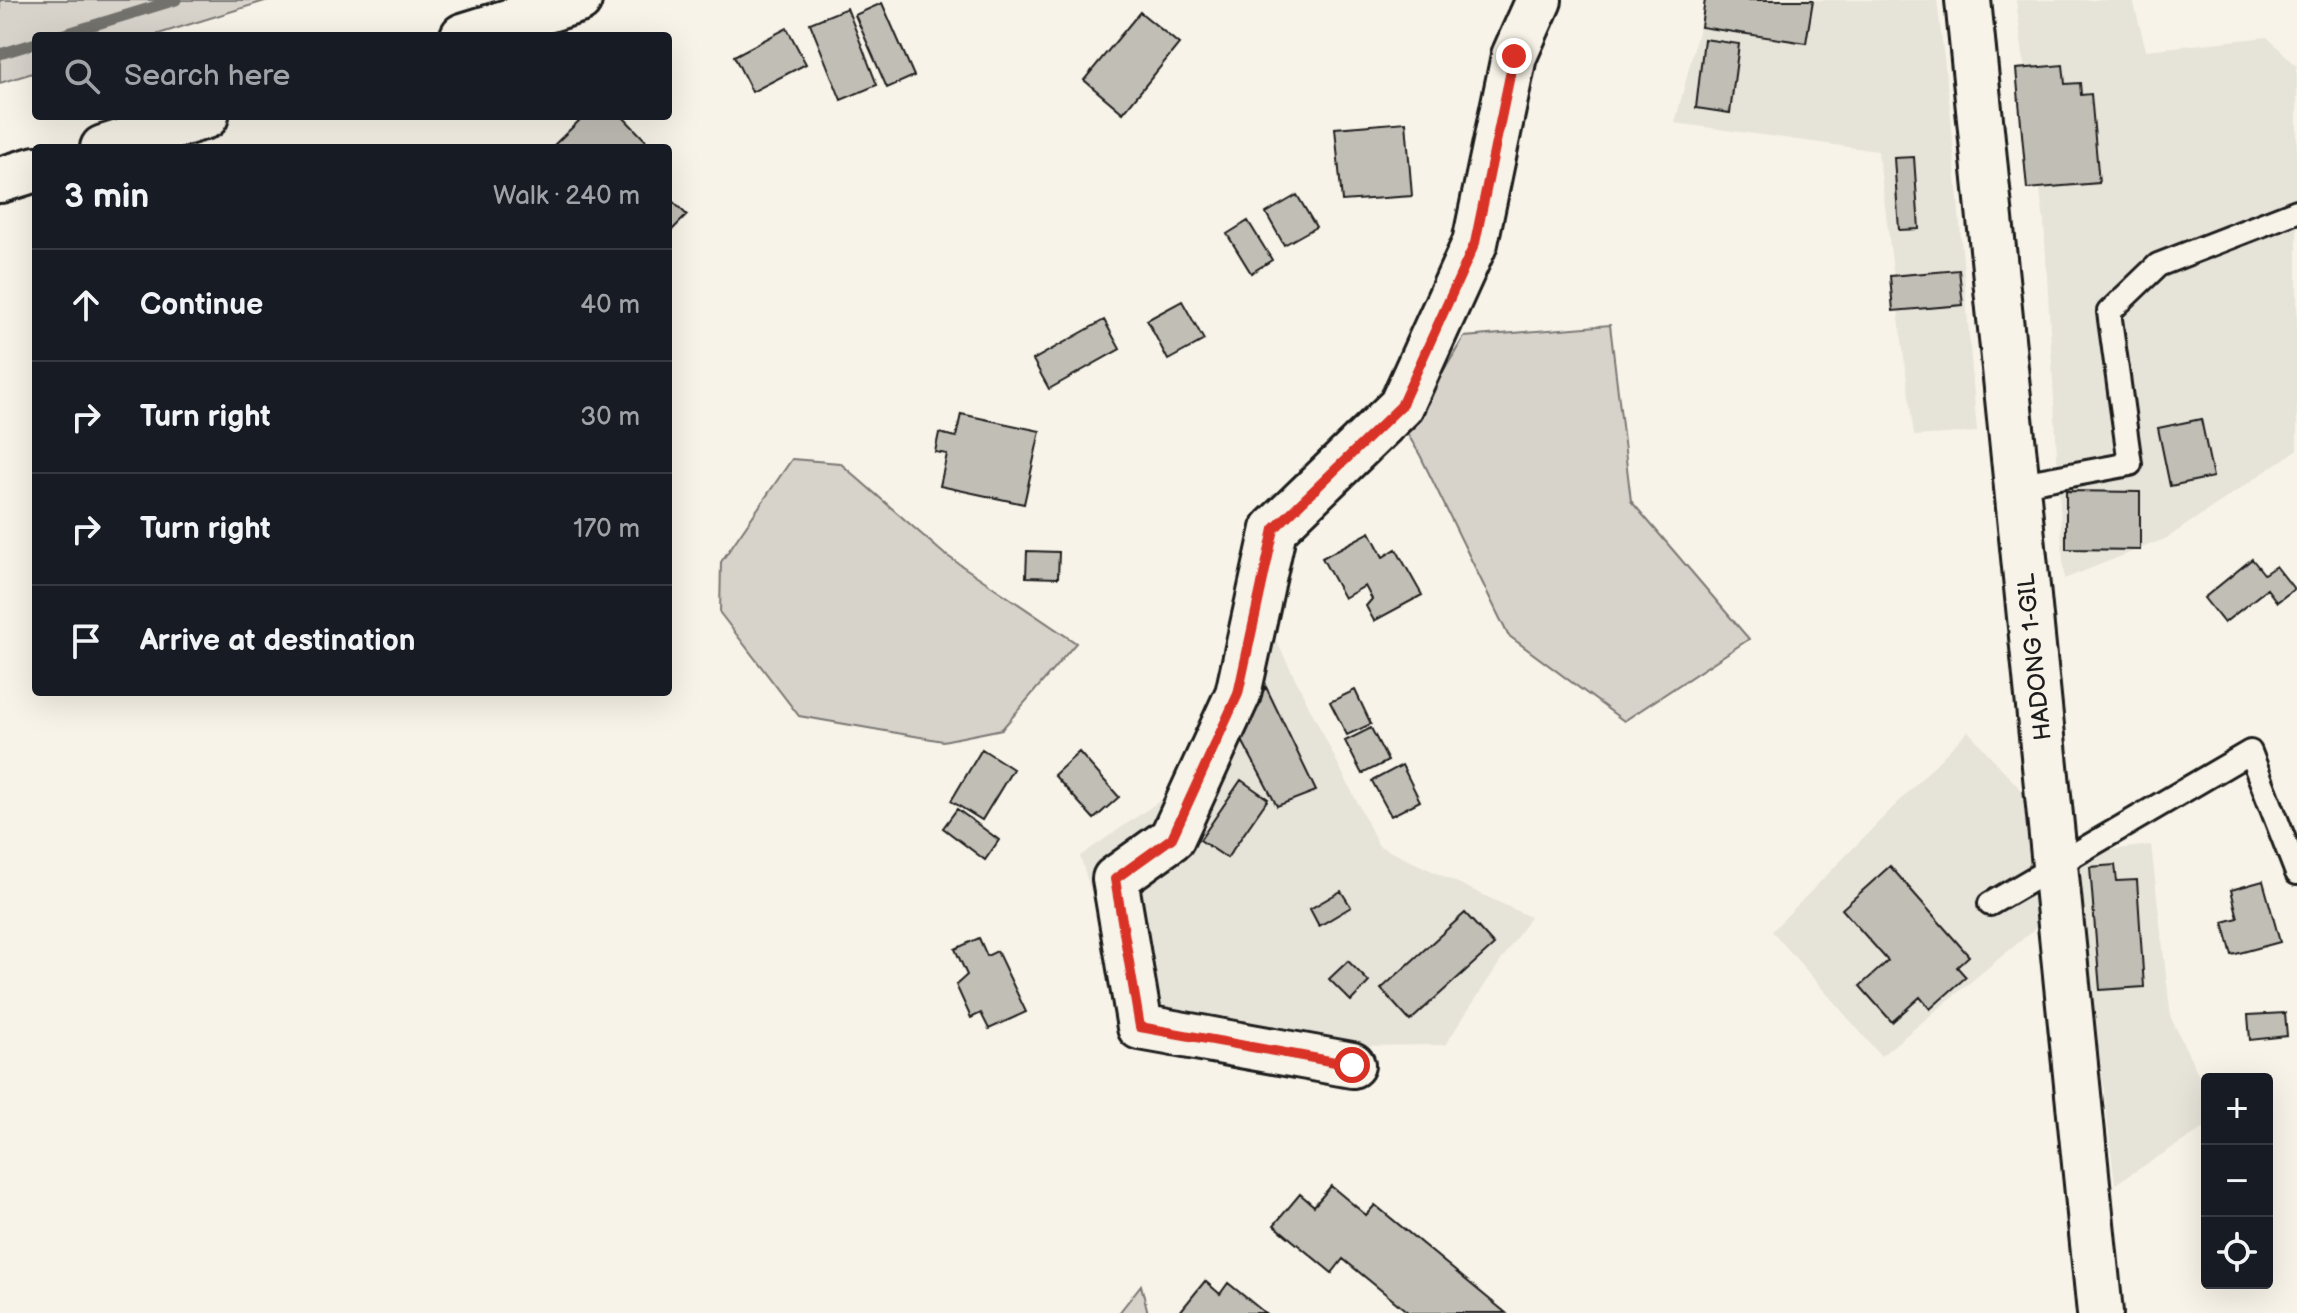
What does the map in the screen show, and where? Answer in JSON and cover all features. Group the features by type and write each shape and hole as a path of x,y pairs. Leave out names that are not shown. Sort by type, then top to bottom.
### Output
{"street":[{"path":"476,32 579,0"},
{"path":"1352,1065 1140,1027 1115,879 1172,838 1238,694 1274,529 1401,406 1475,243 1514,56 1539,0"},
{"name":"HADONG 1-GIL","path":"1968,0 2100,1313"},
{"path":"116,144 193,120"},
{"path":"0,180 32,170"}],"lane":[{"path":"2016,485 2130,464 2109,312 2158,265 2297,211"},
{"path":"1990,904 2250,752 2297,873"}],"shaded area":[{"path":"0,0 268,0 165,32 32,32 32,73 0,83"},
{"path":"1706,0 1937,0 1951,116 1977,432 1914,436 1878,151 1675,123"},
{"path":"2016,0 2133,0 2146,50 2267,37 2297,66 2297,450 2167,538 2064,579 2044,222"},
{"path":"1610,325 1631,501 1749,639 1624,721 1508,635 1407,433 1464,337"},
{"path":"792,459 840,463 943,553 1076,643 1002,729 943,741 799,716 720,613 721,562"},
{"path":"1270,628 1379,846 1530,917 1445,1045 1139,1048 1080,856 1171,793"},
{"path":"1968,731 2039,810 2047,919 1881,1056 1772,931"},
{"path":"2151,845 2171,1018 2201,1080 2201,1130 2115,1184 2076,854"},
{"path":"1141,1285 1148,1313 1119,1313"}],"building":[{"path":"1705,0 1813,0 1806,43 1701,27"},
{"path":"882,3 914,76 887,88 855,15"},
{"path":"847,8 877,85 841,100 810,23"},
{"path":"1140,12 1179,44 1123,113 1084,80"},
{"path":"787,28 806,64 752,92 734,56"},
{"path":"1704,39 1739,44 1730,113 1696,108"},
{"path":"2063,65 2065,84 2080,83 2081,95 2091,94 2099,183 2027,189 2016,69"},
{"path":"580,120 626,120 649,144 555,144"},
{"path":"1406,122 1412,196 1342,201 1335,128"},
{"path":"1914,157 1919,229 1899,230 1894,158"},
{"path":"1297,195 1316,227 1284,245 1266,213"},
{"path":"672,201 687,215 672,230"},
{"path":"1248,221 1272,260 1251,273 1227,234"},
{"path":"1959,270 1963,305 1893,311 1890,276"},
{"path":"1182,301 1204,340 1168,360 1147,320"},
{"path":"1104,320 1120,349 1049,389 1033,360"},
{"path":"961,414 1040,431 1024,504 940,486 947,454 935,452 939,433 956,437"},
{"path":"2201,419 2213,477 2170,486 2158,428"},
{"path":"2066,491 2140,492 2140,550 2066,549"},
{"path":"1370,532 1383,557 1396,549 1422,595 1374,621 1366,606 1372,599 1365,586 1344,598 1322,558"},
{"path":"1027,551 1059,552 1058,578 1026,577"},
{"path":"2252,559 2264,574 2276,566 2294,589 2277,602 2267,589 2224,623 2204,598"},
{"path":"1266,687 1316,791 1277,806 1237,731"},
{"path":"1355,690 1371,724 1347,735 1330,702"},
{"path":"1371,728 1388,761 1362,774 1345,741"},
{"path":"982,749 1013,769 982,820 951,801"},
{"path":"1079,752 1119,797 1094,819 1054,775"},
{"path":"1402,765 1420,801 1391,816 1372,781"},
{"path":"1241,780 1268,799 1227,858 1200,840"},
{"path":"957,809 999,840 985,860 943,828"},
{"path":"2115,865 2117,881 2137,880 2144,987 2100,990 2090,867"},
{"path":"1890,866 1969,956 1957,967 1966,977 1930,1009 1920,997 1892,1022 1860,986 1888,961 1842,909"},
{"path":"2263,881 2280,942 2232,955 2223,922 2238,918 2231,890"},
{"path":"1341,891 1351,907 1319,926 1310,909"},
{"path":"1465,913 1494,945 1410,1021 1381,989"},
{"path":"979,938 987,956 997,951 1026,1012 989,1029 981,1013 971,1018 956,985 967,975 955,949"},
{"path":"1348,961 1369,982 1351,1001 1329,979"},
{"path":"2285,1013 2287,1036 2250,1040 2248,1015"},
{"path":"1331,1186 1366,1215 1375,1205 1506,1313 1409,1313 1343,1259 1332,1273 1274,1225 1300,1194 1314,1206"},
{"path":"1205,1281 1220,1294 1228,1283 1265,1313 1179,1313"}],"waterway":[{"path":"71,32 176,0"},
{"path":"0,54 32,44"}],"route":[{"path":"1352,1065 1140,1027 1115,879 1172,838 1238,694 1274,529 1401,406 1475,243 1514,56"}]}
